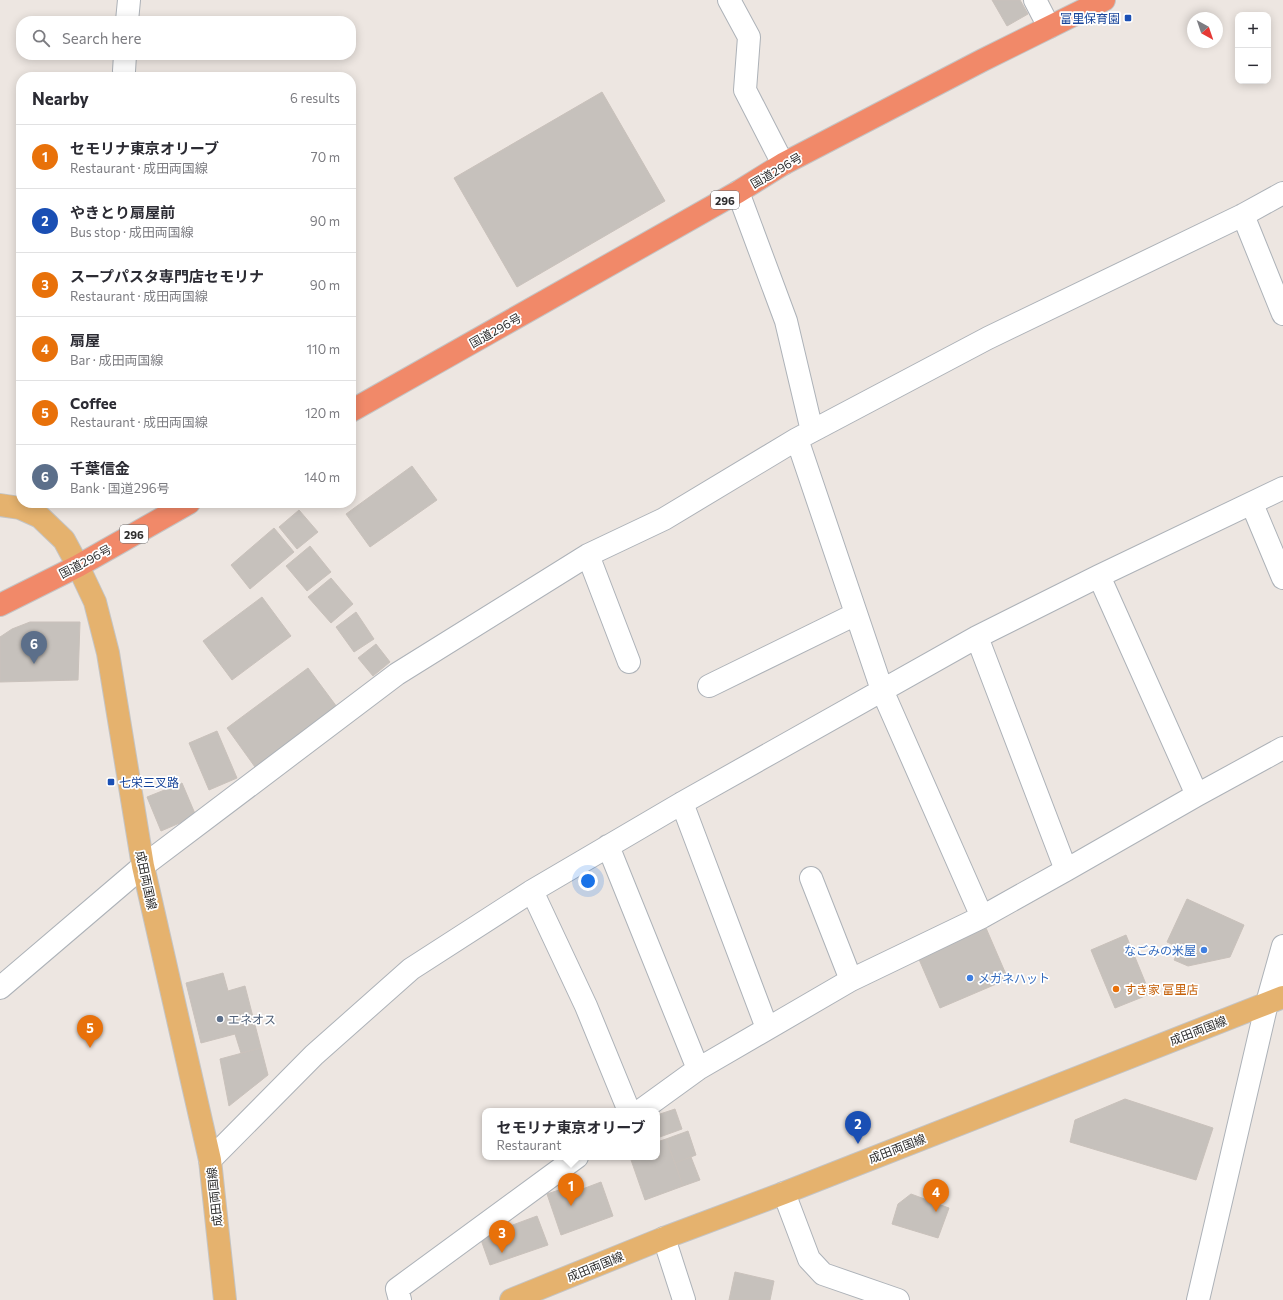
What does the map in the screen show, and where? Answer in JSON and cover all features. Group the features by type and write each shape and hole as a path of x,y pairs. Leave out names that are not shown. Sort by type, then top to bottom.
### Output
{"highway":[{"name":"国道296号","path":"356,408 738,192 783,164 983,60 1104,0"},
{"name":"国道296号","path":"0,605 78,566 180,508"}],"main road":[{"name":"成田両国線","path":"0,505 16,507"},
{"name":"成田両国線","path":"20,508 40,517 64,540 95,602 108,653 143,866 210,1160 225,1300"},
{"name":"成田両国線","path":"510,1300 664,1238 784,1193 1275,1000"}],"street":[{"path":"127,16 129,0"},
{"path":"729,0 749,38 745,90 783,164"},
{"path":"1035,0 1049,27"},
{"path":"738,192 786,321 805,435 856,614 882,690 982,916"},
{"path":"0,988 143,866 397,674 527,595 588,555 664,519 805,435 988,338 1243,215 1283,193"},
{"path":"1243,215 1283,314"},
{"path":"210,1160 314,1055 411,968 532,891 682,802 977,638 1099,576 1283,488"},
{"path":"1252,504 1283,578"},
{"path":"588,555 629,662"},
{"path":"1099,576 1197,795"},
{"path":"709,686 856,614"},
{"path":"977,638 1066,870"},
{"path":"644,1108 698,1070 767,1028 851,980 982,916 1283,748"},
{"path":"682,802 767,1028"},
{"path":"608,846 698,1070"},
{"path":"812,878 851,980"},
{"path":"532,891 586,1006 628,1108"},
{"path":"1198,1300 1275,1000 1283,946"},
{"path":"400,1300 397,1289 573,1160"},
{"path":"784,1193 809,1259 823,1274 898,1300"},
{"path":"664,1238 684,1300"}],"building":[{"path":"992,0 1020,0 1028,14 1007,26"},
{"path":"602,92 665,201 517,287 454,178"},
{"path":"412,466 437,500 370,547 346,514"},
{"path":"299,510 318,532 297,549 279,527"},
{"path":"274,528 294,552 250,589 231,565"},
{"path":"310,546 331,572 307,591 286,566"},
{"path":"331,578 353,604 331,623 308,597"},
{"path":"262,597 291,636 232,680 203,641"},
{"path":"356,612 374,639 354,652 336,627"},
{"path":"30,622 80,622 78,680 0,682 0,637 12,629"},
{"path":"376,644 390,662 373,676 358,658"},
{"path":"308,668 337,707 255,767 227,728"},
{"path":"217,731 237,778 209,790 189,743"},
{"path":"182,783 196,816 161,831 147,797"},
{"path":"1187,899 1244,925 1230,957 1188,966 1174,960 1180,948 1167,942"},
{"path":"986,928 1008,979 940,1008 918,957"},
{"path":"1126,935 1150,994 1115,1008 1091,950"},
{"path":"223,973 228,991 245,986 261,1048 241,1053 235,1034 201,1043 186,983"},
{"path":"261,1048 268,1075 229,1106 220,1059"},
{"path":"1125,1099 1213,1128 1196,1180 1070,1142 1075,1120"},
{"path":"675,1109 682,1129 660,1137 660,1114"},
{"path":"688,1131 696,1155 675,1163 666,1139"},
{"path":"666,1139 683,1186 645,1200 631,1160 660,1160 660,1141"},
{"path":"691,1157 700,1180 683,1186 675,1163"},
{"path":"601,1182 613,1216 561,1235 547,1194 562,1189 564,1196"},
{"path":"911,1194 949,1208 938,1238 892,1224 898,1204"},
{"path":"537,1216 548,1245 490,1265 480,1237"},
{"path":"735,1272 774,1281 770,1300 729,1300"}],"place":[{"name":"富里保育園","path":"1128,18"},
{"name":"千葉信金","path":"34,664"},
{"name":"七栄三叉路","path":"111,782"},
{"name":"なごみの米屋","path":"1204,950"},
{"name":"メガネハット","path":"970,978"},
{"name":"すき家 富里店","path":"1116,989"},
{"name":"エネオス","path":"220,1019"},
{"name":"Coffee","path":"90,1048"},
{"name":"やきとり扇屋前","path":"858,1144"},
{"name":"セモリナ東京オリーブ","path":"571,1206"},
{"name":"扇屋","path":"936,1212"},
{"name":"スープパスタ専門店セモリナ","path":"502,1253"}]}
